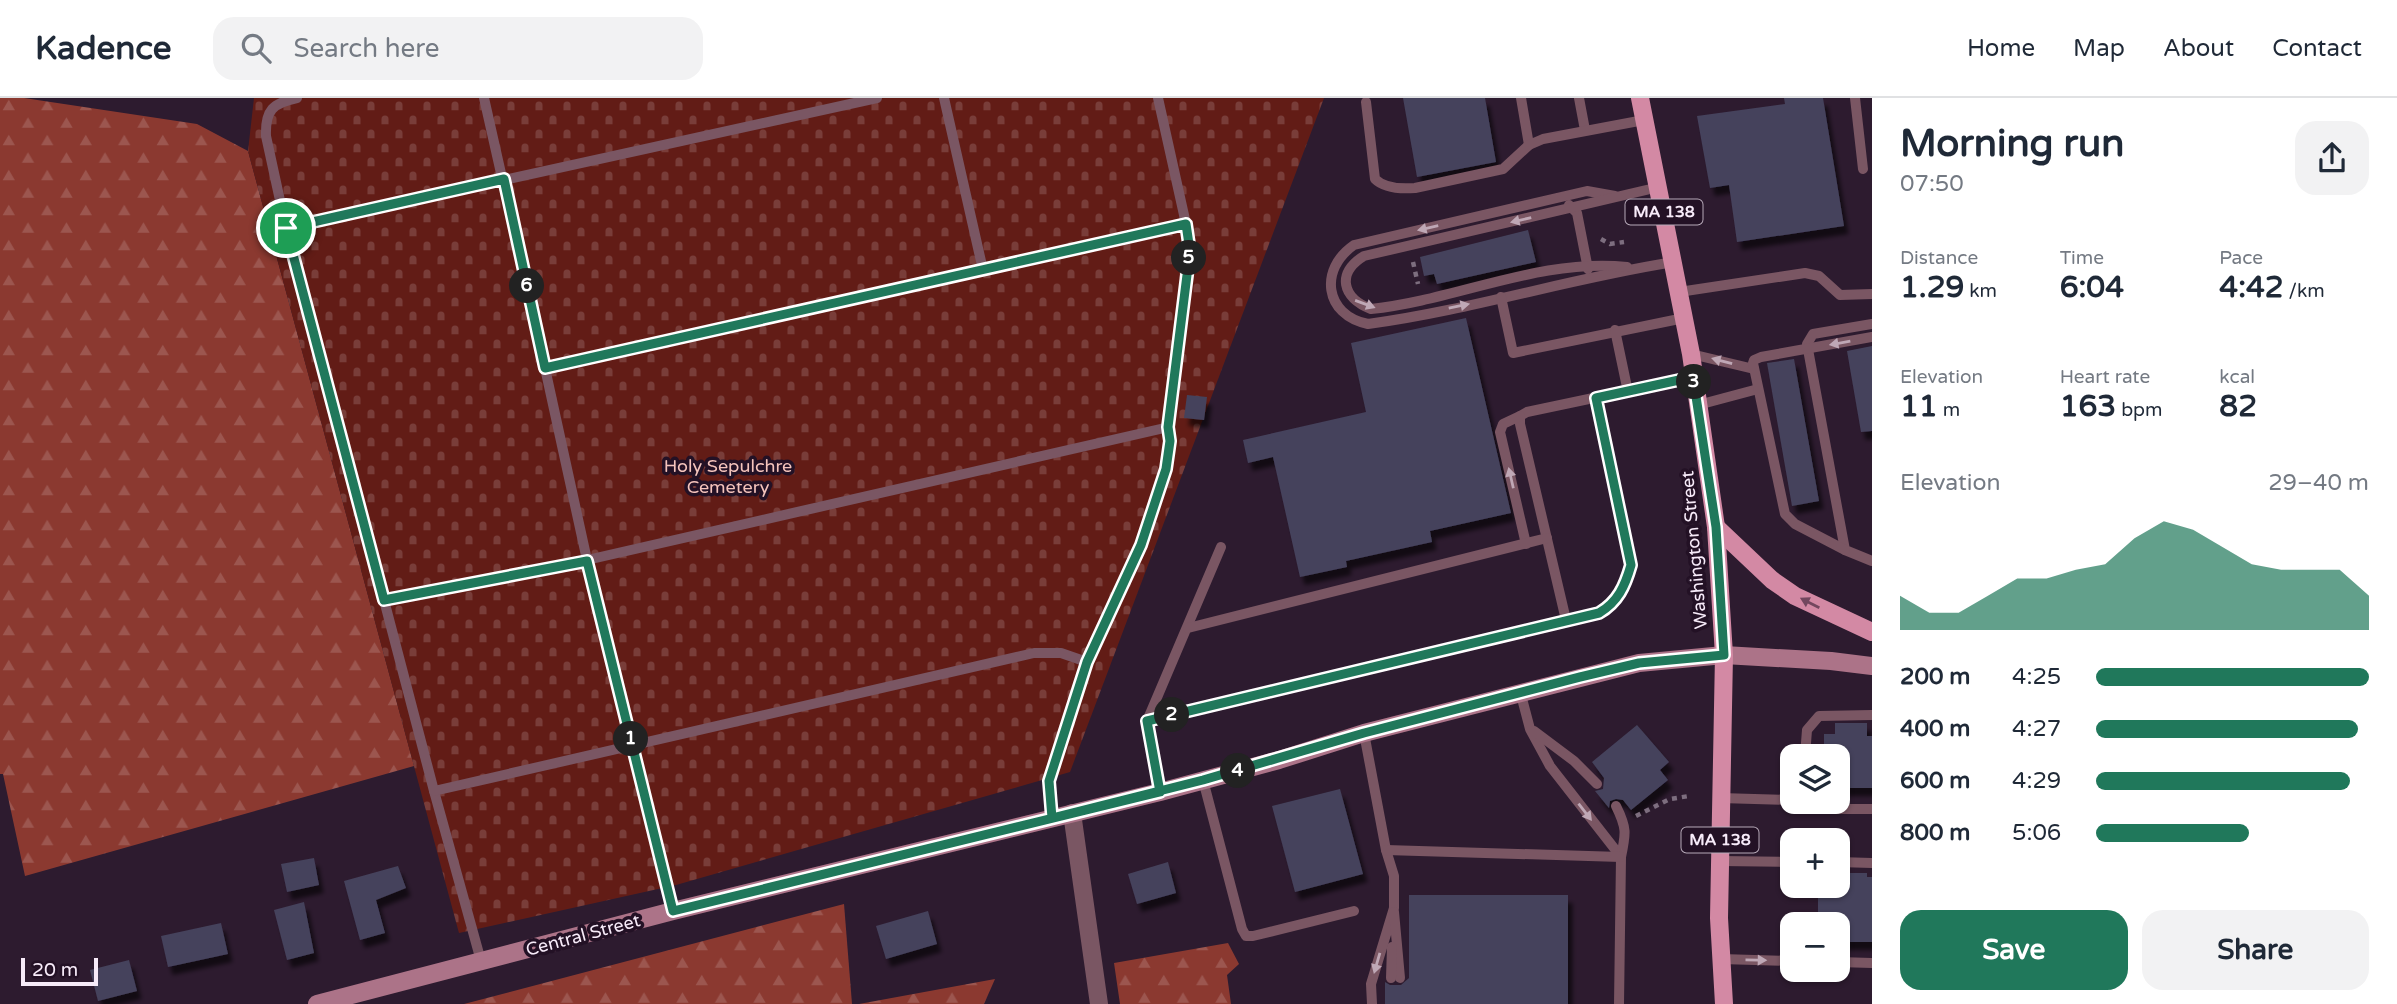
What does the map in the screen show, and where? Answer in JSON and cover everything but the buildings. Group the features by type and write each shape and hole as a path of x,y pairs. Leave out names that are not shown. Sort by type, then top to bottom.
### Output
{"main road":[{"name":"Washington Street","path":"1640,98 1691,354 1716,527 1724,655 1720,798 1721,959 1724,1004"},
{"path":"1716,527 1772,580 1795,596 1872,632"},
{"name":"Central Street","path":"317,1004 673,911 1160,792 1364,733 1520,691 1639,663 1724,655 1872,666"}],"street":[{"path":"1072,813 1099,1004"}],"lane":[{"path":"297,98 278,103 269,112 265,123 266,135 286,228 481,961"},
{"path":"484,98 587,561 673,911"},
{"path":"286,228 877,98"},
{"path":"944,98 983,270"},
{"path":"1052,818 1049,781 1087,662 1141,545 1169,457 1168,427 1190,251 1158,98"},
{"path":"1521,98 1529,145"},
{"path":"1579,98 1584,130"},
{"path":"1855,98 1863,169"},
{"path":"1366,102 1373,174 1379,184 1415,188 1503,169 1529,145 1543,139 1644,120"},
{"path":"1634,268 1588,266 1502,280 1371,309 1360,305 1347,292 1346,279 1349,269 1364,256 1659,187"},
{"path":"1615,196 1587,191 1354,245 1342,254 1334,267 1331,291 1343,313 1355,321 1368,324 1674,262"},
{"path":"1548,201 1562,202 1577,213 1588,266 1587,274 1577,282"},
{"path":"545,368 1186,224"},
{"path":"1679,292 1805,273 1819,276 1840,295 1872,294"},
{"path":"1501,297 1513,352 1684,318"},
{"path":"1845,550 1807,349 1809,338 1813,334 1872,324"},
{"path":"1615,330 1628,392"},
{"path":"1872,337 1754,360 1785,514 1795,524 1872,561"},
{"path":"1691,354 1754,369"},
{"path":"1526,544 1500,432 1503,424 1527,412 1693,377"},
{"path":"1698,405 1758,389"},
{"path":"1147,721 1599,613 1612,605 1626,581 1631,565 1596,398"},
{"path":"1520,416 1566,620"},
{"path":"384,600 587,561 1168,427"},
{"path":"1188,628 1547,538"},
{"path":"1160,792 1147,721 1221,547"},
{"path":"434,791 1034,653 1061,653 1087,662"},
{"path":"1520,691 1530,729 1550,766 1621,857"},
{"path":"1806,744 1807,730 1819,716 1872,715"},
{"path":"1530,729 1565,753 1597,783"},
{"path":"1364,733 1386,850 1394,876 1395,978"},
{"path":"1203,780 1246,936 1354,911"},
{"path":"1720,798 1780,800"},
{"path":"1616,806 1626,834 1621,857 1619,1004"},
{"path":"1850,808 1872,808"},
{"path":"1386,850 1621,857"},
{"path":"1720,861 1780,862"},
{"path":"1850,862 1872,863"},
{"path":"1372,1004 1371,984 1394,908"},
{"path":"1721,959 1780,961"},
{"path":"1850,962 1872,963"}],"path":[{"path":"1600,237 1604,242 1624,242"},
{"path":"1412,254 1418,285 1425,283"},
{"path":"1625,826 1651,806 1689,796"}],"green space":[{"path":"0,98 24,98 197,124 248,151 414,766 25,876 3,774 0,774"},
{"name":"Holy Sepulchre Cemetery","path":"254,98 1324,98 1070,772 676,885 459,933 248,151"},
{"path":"844,904 852,1004 464,1004"},
{"path":"1228,943 1239,964 1227,975 1231,1004 1120,1004 1114,963"},
{"path":"995,979 984,1004 859,1004"}],"route":[{"path":"286,228 384,600 587,561 673,911 1160,792 1147,721 1599,613 1612,605 1626,581 1631,565 1596,398 1693,377 1716,527 1724,655 1639,663 1520,691 1364,733 1279,760 1160,792 1052,818 1049,781 1087,662 1141,545 1169,457 1168,427 1190,251 1186,224 545,368 504,179 286,228"}]}
